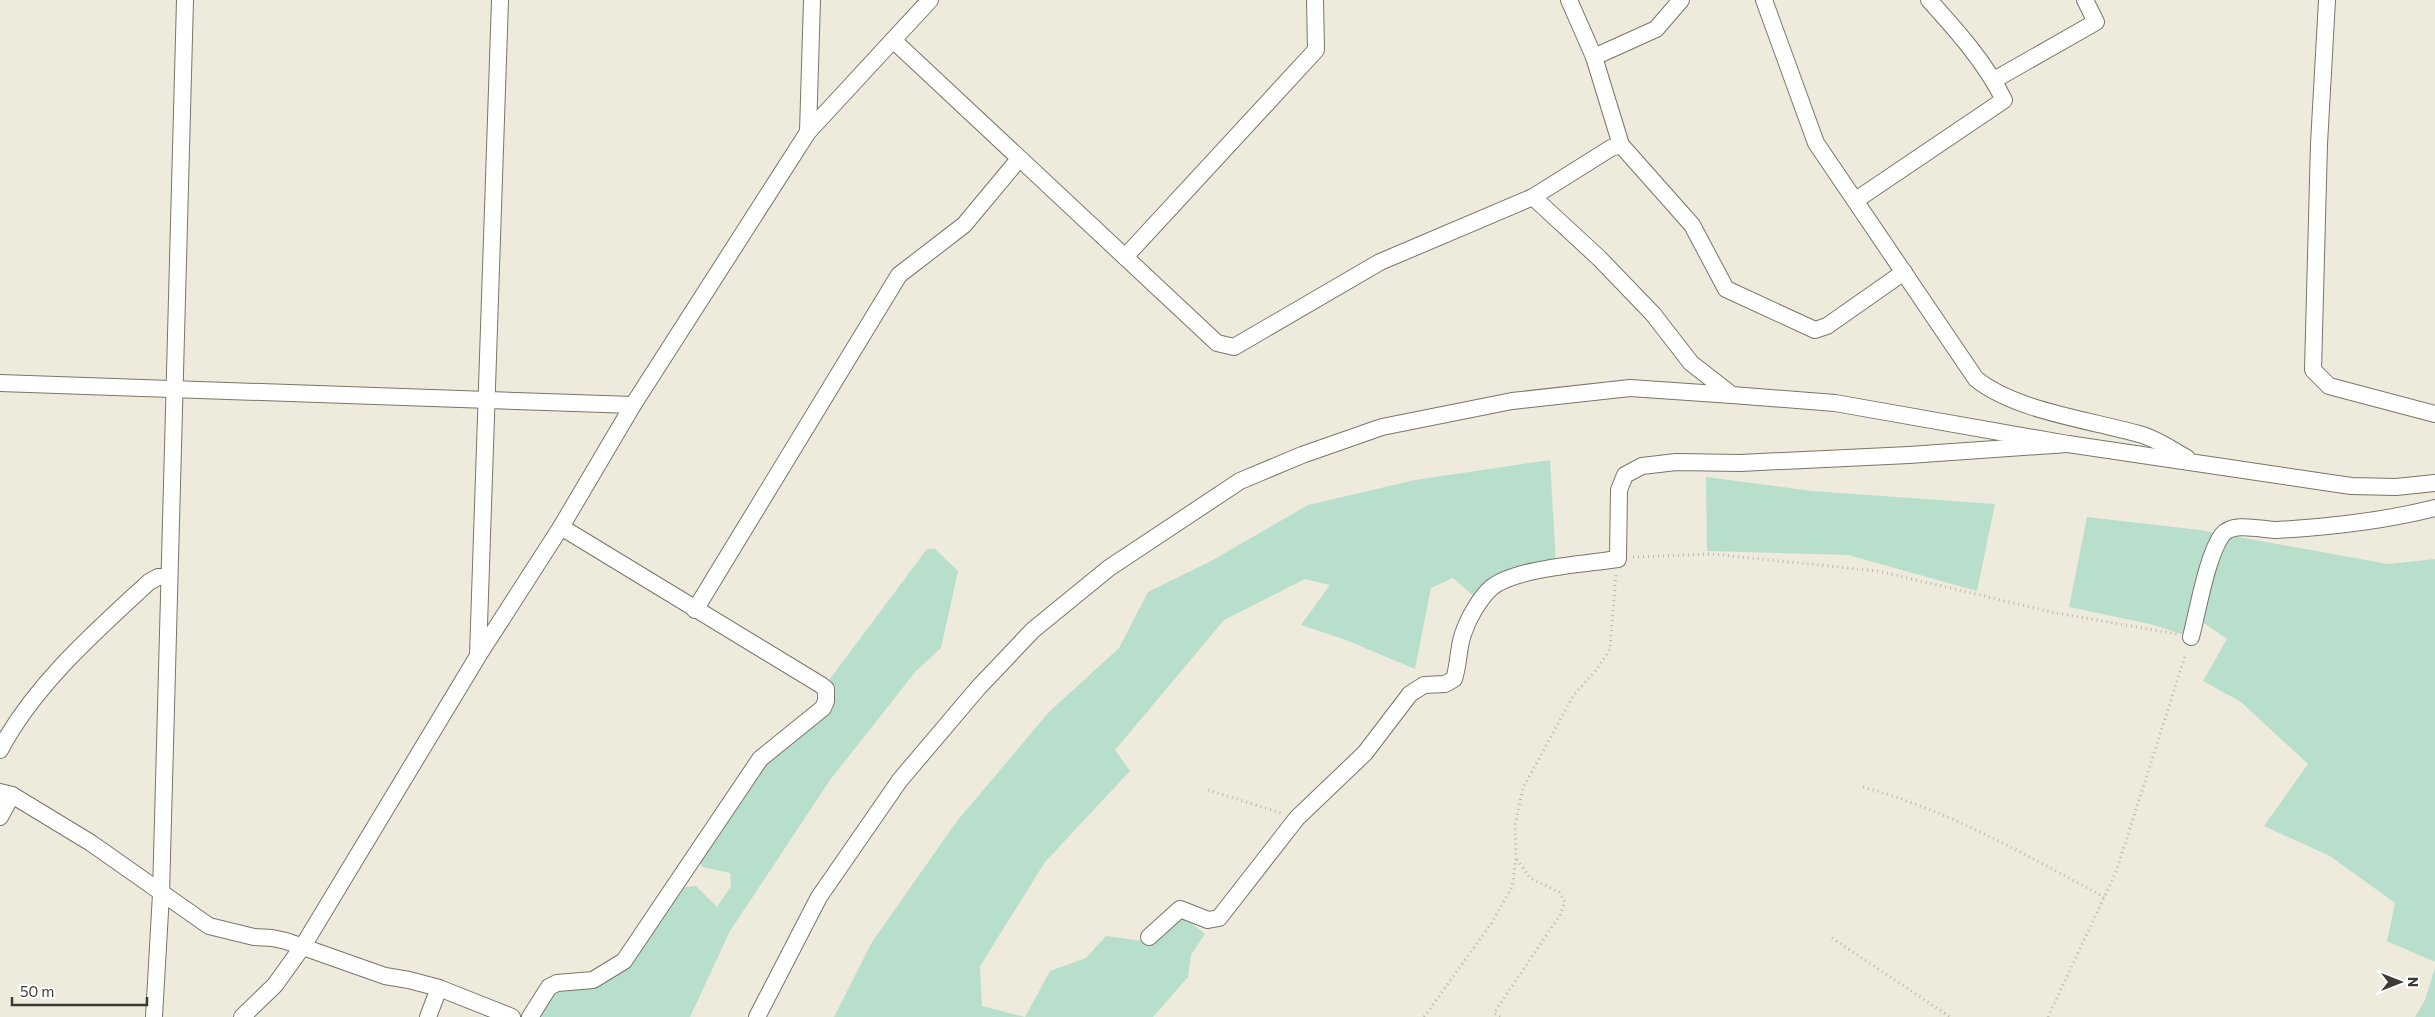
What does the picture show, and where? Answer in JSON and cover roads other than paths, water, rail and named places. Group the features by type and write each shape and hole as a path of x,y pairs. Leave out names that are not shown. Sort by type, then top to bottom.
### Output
{"street":[{"path":"154,1017 160,894 185,0"},
{"path":"478,656 500,0"},
{"path":"808,132 812,0"},
{"path":"242,1017 275,985 303,946 478,656 561,527 633,405 808,132 930,0"},
{"path":"1125,257 1316,50 1315,0"},
{"path":"1569,0 1594,57 1621,145 1692,225 1726,289 1815,330 1827,326 1904,272"},
{"path":"1594,57 1656,29 1681,0"},
{"path":"1764,0 1816,143 1976,379 1992,392 2082,422 2141,434 2199,464"},
{"path":"1856,200 2004,100 1994,80 1971,48 1929,0"},
{"path":"1994,80 2096,22 2085,0"},
{"path":"2327,0 2319,144 2312,370 2329,386 2435,414"},
{"path":"893,40 1216,343 1234,347 1380,262 1534,198 1611,148 1621,145"},
{"path":"695,610 899,275 964,225 1019,159"},
{"path":"1534,198 1599,258 1646,307 1691,363 1732,395"},
{"path":"0,383 633,405"},
{"path":"757,1017 819,897 900,780 978,688 1033,630 1109,568 1240,481 1302,455 1382,427 1512,401 1630,388 1835,403 2068,444 2351,486 2396,487 2435,483"},
{"path":"1149,937 1180,909 1203,919 1219,918 1297,818 1365,754 1410,694 1424,685 1445,684 1454,679 1459,666 1462,635 1475,610 1491,588 1512,576 1618,558 1619,490 1625,475 1642,466 1676,462 1740,463 1909,455 2068,444"},
{"path":"2191,637 2211,561 2223,534 2234,528 2276,530 2398,518 2435,508"},
{"path":"530,1017 550,987 557,983 593,980 624,961 760,759 823,708 826,701 826,689 821,685 561,527"},
{"path":"0,750 10,731 81,644 149,582 158,577 169,577"},
{"path":"0,817 6,793 91,843 160,894 209,926 303,946 385,976 439,988 512,1017"},
{"path":"428,1017 439,988"}]}
